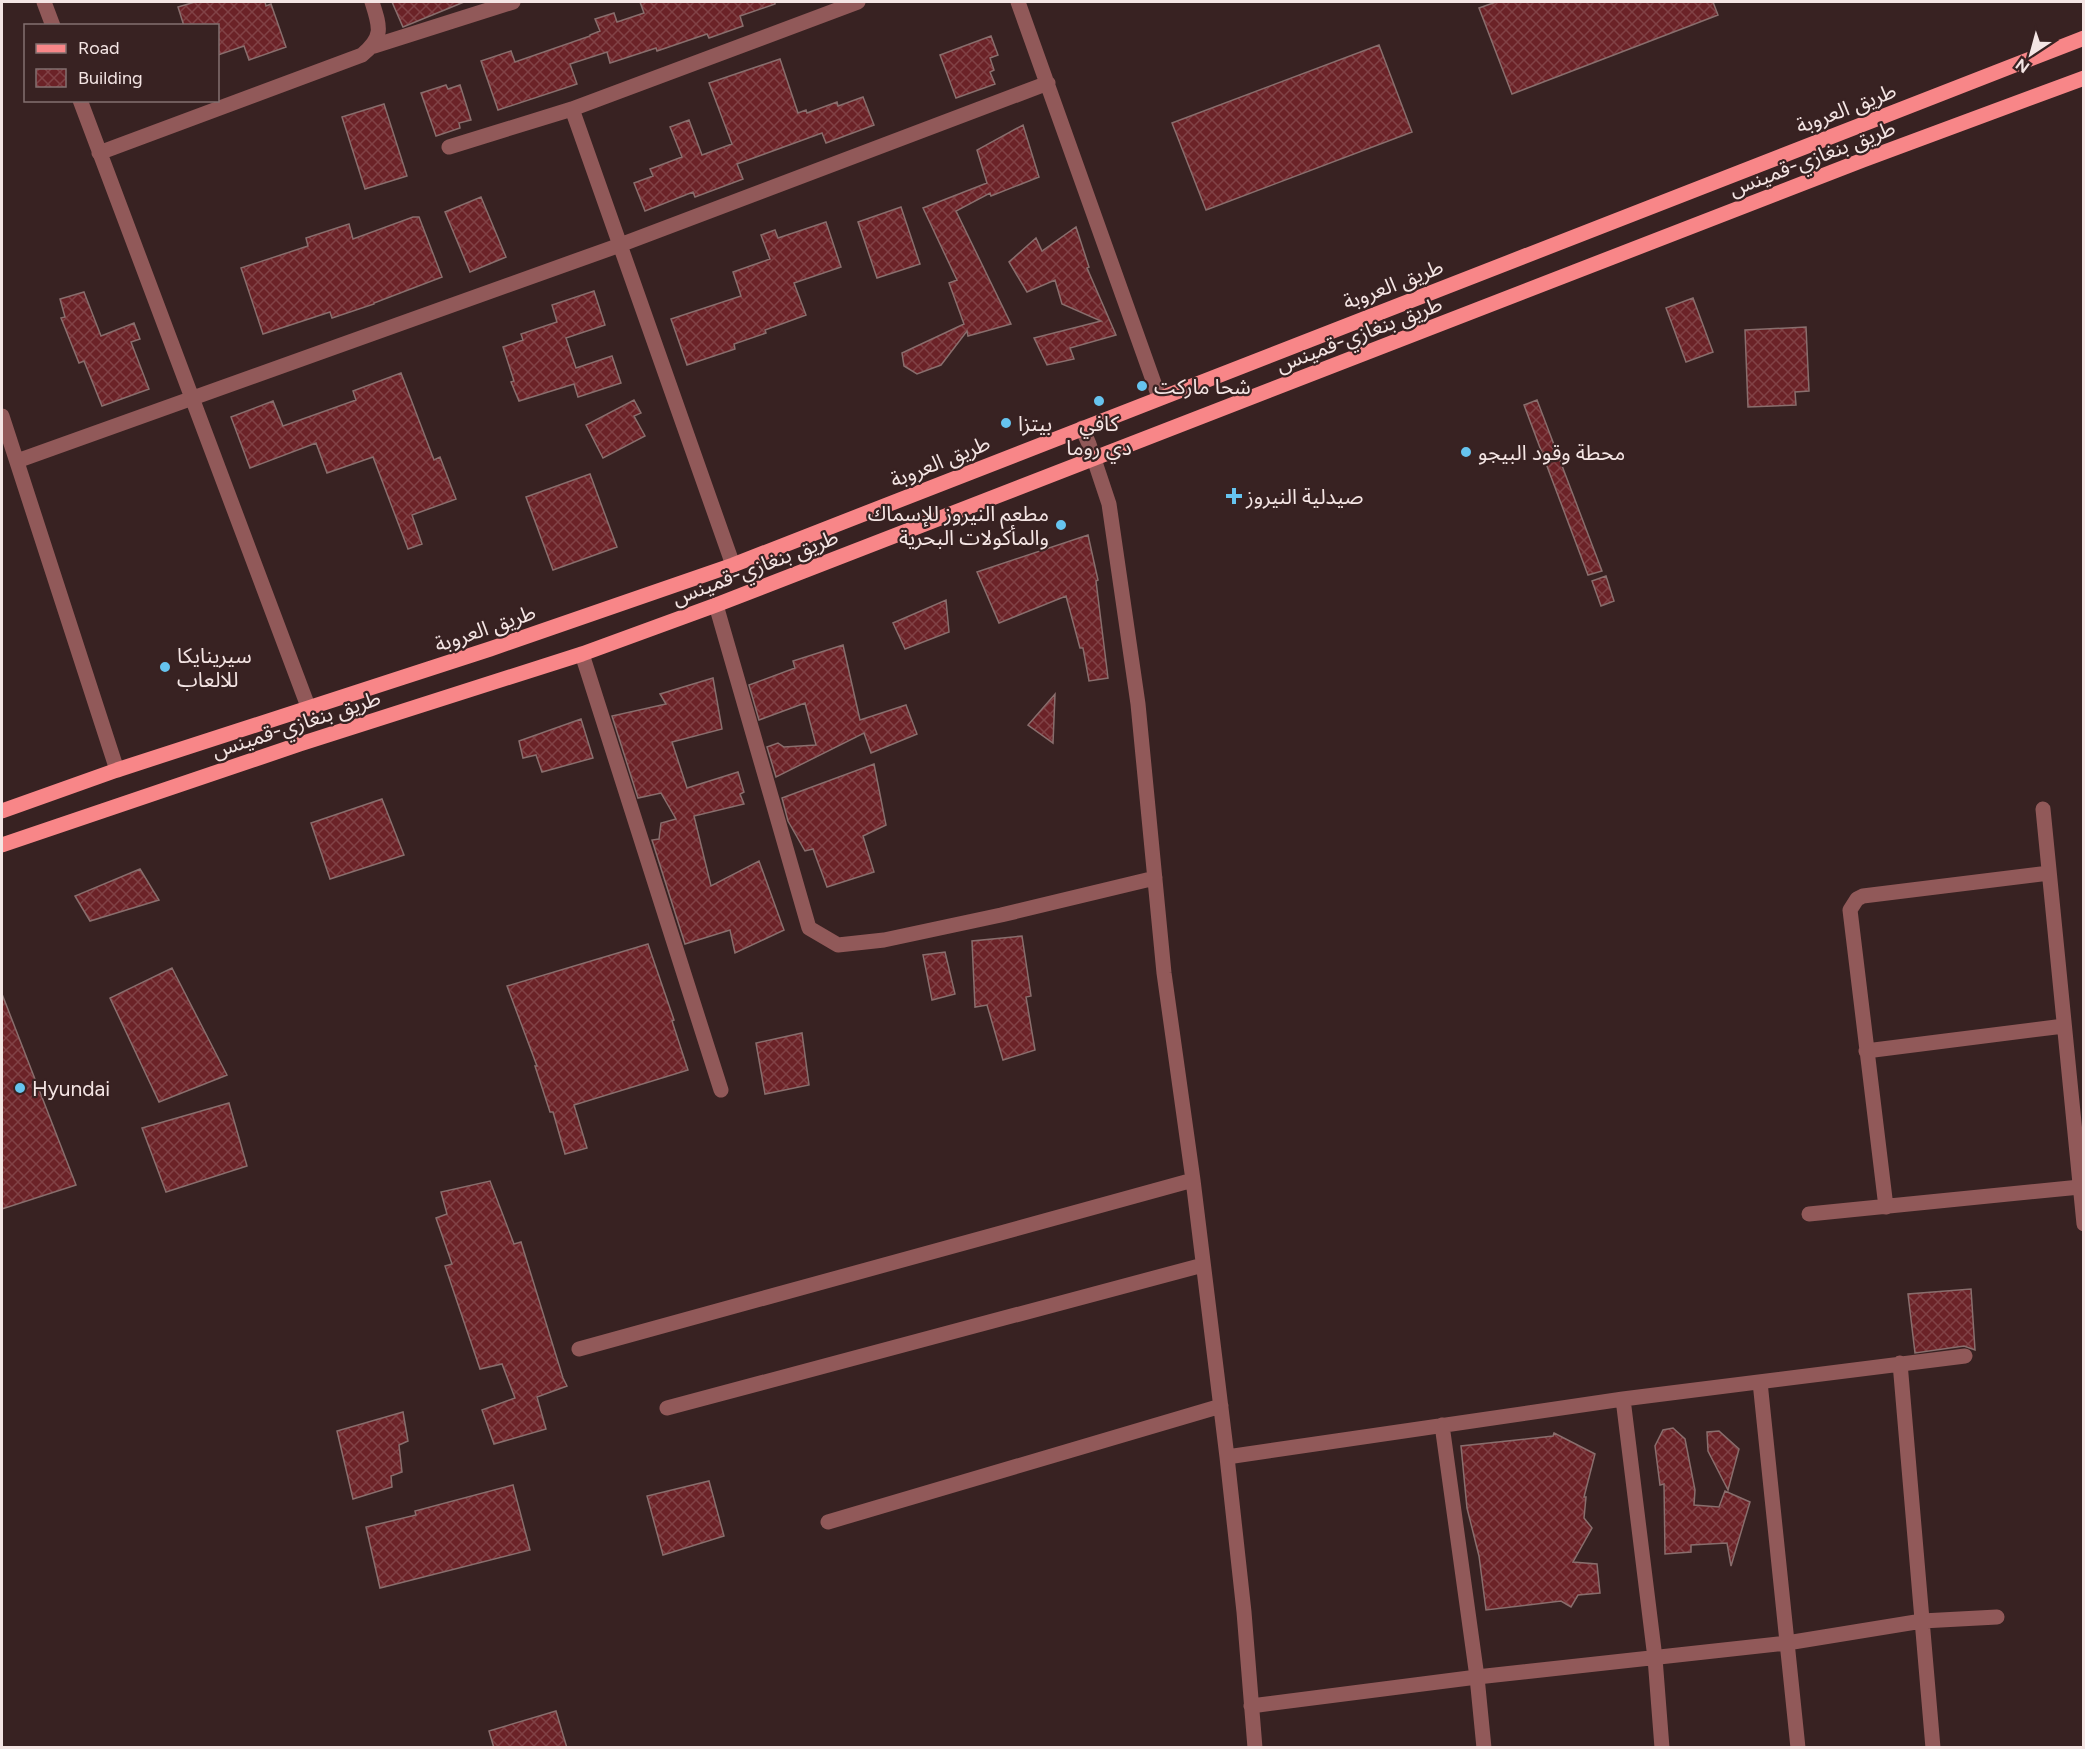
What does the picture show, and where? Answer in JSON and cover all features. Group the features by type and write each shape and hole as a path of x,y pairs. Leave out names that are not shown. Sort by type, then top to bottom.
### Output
{"main road":[{"name":"طريق العروبة","path":"2,811 117,770 490,650 733,565 2084,38"},
{"name":"طريق بنغازي-قمينس","path":"2,845 300,744 582,654 716,605 1863,160 2084,78"}],"street":[{"path":"44,2 52,24"},
{"path":"372,2 379,34 374,46"},
{"path":"99,153 362,55 374,46 513,2"},
{"path":"449,147 572,110 858,2"},
{"path":"1018,2 1159,397"},
{"path":"17,461 620,244 1048,82"},
{"path":"81,102 309,709"},
{"path":"572,110 733,565"},
{"path":"2,416 117,770"},
{"path":"1082,428 1109,504 1138,704 1164,973 1193,1180 1227,1457 1244,1612 1255,1748"},
{"path":"716,605 809,928 838,945 884,940 1155,878"},
{"path":"582,654 721,1090"},
{"path":"2043,809 2084,1224"},
{"path":"1886,1207 1850,910 1857,899 1863,896 2049,873"},
{"path":"1866,1051 2064,1026"},
{"path":"579,1348 1193,1180"},
{"path":"1809,1214 2080,1187"},
{"path":"668,1408 1203,1265"},
{"path":"1227,1457 1623,1399 1965,1356"},
{"path":"1900,1363 1933,1748"},
{"path":"1760,1382 1798,1748"},
{"path":"1623,1399 1655,1658 1662,1748"},
{"path":"828,1522 1221,1406"},
{"path":"1442,1425 1477,1677 1484,1748"},
{"path":"1251,1706 1477,1677 1787,1643 1922,1621 1997,1617"}],"building":[{"path":"195,2 265,2 266,6 271,4 286,47 249,60 244,46 219,55 219,24 183,24 178,7"},
{"path":"392,2 464,2 403,27"},
{"path":"640,2 775,2 775,4 740,16 743,26 709,38 707,34 657,51 656,48 610,63 607,52 570,64 577,84 498,110 481,61 511,51 515,62 590,36 600,31 595,19 614,13 617,22 644,13"},
{"path":"1496,2 1713,2 1718,15 1512,94 1479,8"},
{"path":"991,36 998,55 990,58 994,70 990,72 995,84 956,98 940,55"},
{"path":"1379,45 1412,132 1206,210 1172,123"},
{"path":"780,59 798,113 806,110 807,113 837,102 838,106 863,97 874,125 826,143 822,133 737,164 743,179 695,197 693,192 645,211 634,183 653,176 650,169 682,157 670,127 689,120 702,155 732,144 709,83"},
{"path":"446,85 448,89 460,85 471,120 459,123 460,128 436,136 421,93"},
{"path":"384,104 407,176 365,189 342,117"},
{"path":"1023,125 1039,177 991,196 990,193 956,211 1011,324 968,336 967,331 941,365 917,374 904,366 902,353 964,324 949,283 957,280 923,208 987,183 977,150"},
{"path":"481,197 506,257 470,272 445,212"},
{"path":"901,207 920,264 877,278 858,222"},
{"path":"413,217 419,217 442,277 332,318 330,312 263,334 241,268 308,246 306,238 349,224 353,239"},
{"path":"826,222 841,267 794,283 806,315 734,344 735,349 687,365 671,319 741,296 733,272 770,259 761,235 775,230 778,238"},
{"path":"1076,227 1089,267 1087,268 1116,335 1070,348 1074,359 1047,365 1034,338 1101,321 1062,304 1055,280 1027,292 1009,262 1036,238 1042,251"},
{"path":"594,291 605,325 566,338 576,368 612,356 621,383 578,397 574,384 519,401 511,382 514,381 503,347 523,340 521,334 557,322 552,305"},
{"path":"84,292 101,336 134,323 140,339 131,342 149,389 102,406 84,361 79,363 61,318 65,317 60,299"},
{"path":"1693,298 1713,352 1686,362 1666,308"},
{"path":"1806,327 1809,391 1795,392 1796,405 1748,407 1745,330"},
{"path":"401,373 434,460 440,457 456,499 412,515 422,544 408,549 373,457 327,473 316,443 250,468 231,417 273,401 283,426 356,400 353,391"},
{"path":"634,400 641,413 634,416 645,436 603,458 586,425"},
{"path":"1537,400 1602,571 1588,575 1524,405"},
{"path":"590,474 617,547 553,570 526,497"},
{"path":"1088,535 1098,580 1096,581 1108,678 1089,681 1083,648 1080,648 1066,596 999,623 977,572"},
{"path":"1606,576 1614,601 1601,606 1592,581"},
{"path":"946,600 949,632 905,649 893,623"},
{"path":"843,645 860,720 906,705 917,734 871,753 864,733 776,777 767,747 778,743 784,747 816,745 805,703 759,720 749,685 795,668 793,661"},
{"path":"713,678 722,729 672,742 687,788 738,772 744,792 740,794 744,804 694,816 711,886 759,861 784,930 735,953 730,930 685,944 652,840 659,839 661,823 676,819 661,793 638,798 612,716 666,704 660,694"},
{"path":"1055,694 1053,743 1028,725"},
{"path":"581,719 593,758 542,772 536,755 523,758 519,741"},
{"path":"874,764 886,825 863,836 874,872 827,887 813,849 805,851 788,821 782,798"},
{"path":"382,799 404,855 330,879 311,823"},
{"path":"140,869 159,900 90,921 75,896"},
{"path":"1022,936 1031,996 1026,997 1035,1050 1003,1060 987,1005 975,1007 972,941"},
{"path":"648,944 688,1070 574,1105 587,1148 565,1154 553,1112 550,1112 535,1066 537,1066 507,986"},
{"path":"945,952 955,994 932,1000 923,955"},
{"path":"172,968 227,1075 159,1102 110,998"},
{"name":"Hyundai","path":"2,994 76,1185 2,1209"},
{"path":"802,1033 809,1085 765,1094 756,1043"},
{"path":"229,1103 247,1166 166,1192 142,1128"},
{"path":"490,1181 514,1244 521,1242 567,1386 537,1397 546,1429 494,1444 482,1410 515,1398 502,1364 480,1369 445,1266 452,1264 436,1218 447,1214 441,1192"},
{"path":"1971,1289 1975,1350 1964,1346 1915,1353 1908,1294"},
{"path":"403,1412 408,1441 399,1445 402,1472 391,1476 392,1487 353,1499 337,1431"},
{"path":"1673,1428 1685,1439 1695,1490 1694,1505 1719,1507 1725,1491 1750,1502 1731,1566 1727,1543 1691,1545 1691,1552 1665,1554 1664,1484 1660,1485 1655,1446 1663,1430"},
{"path":"1719,1431 1739,1449 1728,1490 1708,1451 1707,1432"},
{"path":"1554,1433 1595,1454 1584,1497 1586,1497 1584,1518 1592,1528 1573,1562 1597,1564 1600,1593 1578,1595 1571,1607 1561,1601 1486,1610 1479,1556 1467,1508 1461,1446 1553,1436"},
{"path":"709,1481 724,1536 663,1555 647,1496"},
{"path":"513,1485 530,1550 380,1588 366,1527 416,1515 415,1511"},
{"path":"556,1711 567,1748 494,1748 489,1731"}],"place":[{"name":"شحا ماركت","path":"1142,386"},
{"name":"كافي دي روما","path":"1099,401"},
{"name":"بيتزا","path":"1006,423"},
{"name":"محطة وقود البيجو","path":"1466,452"},
{"name":"صيدلية النيروز","path":"1234,496"},
{"name":"مطعم النيروز للإسماك والمأكولات البحرية","path":"1061,525"},
{"name":"سيرينايكا للالعاب","path":"165,667"},
{"name":"Hyundai","path":"20,1088"}]}
